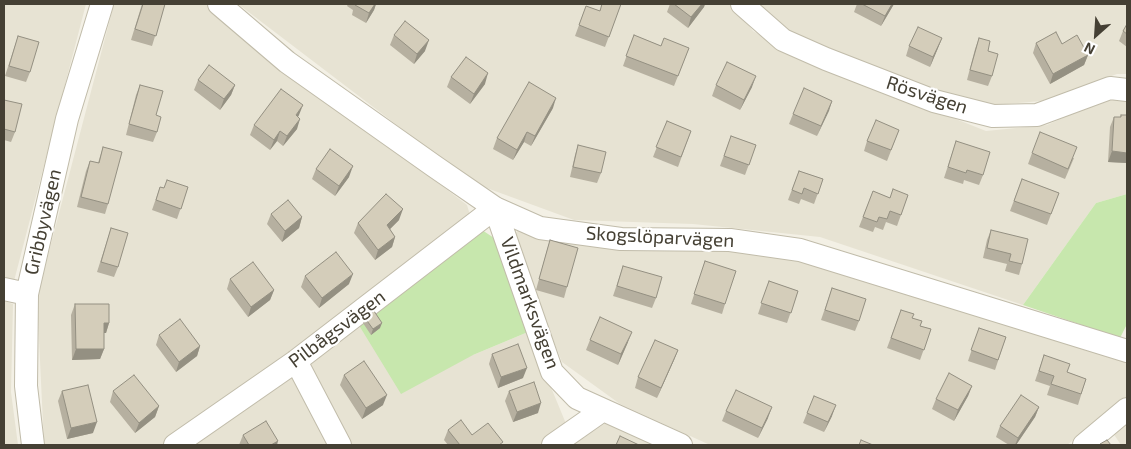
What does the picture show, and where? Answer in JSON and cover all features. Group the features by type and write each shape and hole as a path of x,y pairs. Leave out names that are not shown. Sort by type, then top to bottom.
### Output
{"street":[{"name":"Gribbyvägen","path":"33,445 26,386 27,294 67,120 102,4"},
{"name":"Skogslöparvägen","path":"219,4 287,62 426,160 495,208 540,228 621,239 730,240 800,250 1127,351"},
{"name":"Rösvägen","path":"742,4 783,40 826,59 934,101 994,116 1037,115 1110,88 1127,90"},
{"name":"Pilbågsvägen","path":"175,445 296,361 495,208"},
{"name":"Vildmarksvägen","path":"495,208 552,372 577,398 681,445"},
{"path":"4,289 27,294"},
{"path":"296,361 340,445"},
{"path":"553,445 603,410"},
{"path":"1084,445 1127,410"}],"shaded area":[{"path":"4,4 86,4 14,281 4,279"},
{"path":"114,4 211,4 226,21 467,205 470,215 316,337 164,445 44,445 37,297"},
{"path":"238,4 732,4 753,31 792,54 986,131 1047,125 1100,101 1127,99 1127,194 1096,203 1023,305 820,237 693,224 574,220 473,183"},
{"path":"754,4 1127,4 1127,74 1117,74 1042,101 982,106 939,93 798,37"},
{"path":"520,228 754,248 832,266 1127,362 1127,399 1067,445 710,445 620,404 562,362 511,238"},
{"path":"4,301 13,304 11,392 18,445 4,445"},
{"path":"357,322 473,355 528,332 567,426 539,445 351,445 307,362"},
{"path":"294,373 330,445 195,445"},
{"path":"1127,419 1127,445 1121,445 1111,430"},
{"path":"610,420 664,445 573,445"}],"green space":[{"path":"1127,194 1127,324 1120,338 1023,305 1096,203"},
{"path":"482,230 494,238 528,332 473,355 401,394 357,322"}],"building":[{"path":"143,4 165,4 156,36 135,29"},
{"path":"356,4 375,4 369,13"},
{"path":"602,4 621,4 609,37 579,25 586,6 600,11"},
{"path":"674,4 702,4 691,17"},
{"path":"862,4 892,4 885,16"},
{"path":"405,21 429,40 417,54 394,35"},
{"path":"1127,24 1127,34 1123,31"},
{"path":"918,27 942,38 933,57 909,46"},
{"path":"1056,32 1062,44 1077,35 1088,55 1053,74 1036,43"},
{"path":"634,35 661,46 664,38 689,48 678,76 626,56"},
{"path":"18,36 39,42 30,72 9,66"},
{"path":"979,38 990,41 988,51 998,54 992,76 970,70"},
{"path":"466,57 488,73 474,94 451,77"},
{"path":"727,62 756,76 744,100 716,85"},
{"path":"209,65 235,85 224,99 198,80"},
{"path":"529,82 556,98 535,136 527,132 517,150 497,138"},
{"path":"140,85 163,91 156,115 161,117 157,132 129,124"},
{"path":"804,88 832,101 821,126 793,114"},
{"path":"281,89 303,105 296,115 300,119 287,136 280,131 274,140 254,125"},
{"path":"4,100 22,104 15,132 4,129"},
{"path":"1121,115 1127,115 1127,153 1112,151 1114,117 1121,117"},
{"path":"876,120 899,130 891,150 867,141"},
{"path":"667,121 691,131 681,157 656,147"},
{"path":"1040,132 1077,147 1068,169 1032,153"},
{"path":"731,136 756,145 749,165 724,156"},
{"path":"956,141 990,152 983,175 967,170 966,173 948,167"},
{"path":"578,145 606,152 601,173 573,167"},
{"path":"103,147 122,152 108,204 81,197 90,161 99,163"},
{"path":"330,149 353,166 339,186 316,169"},
{"path":"799,171 823,179 818,194 804,188 802,194 792,190"},
{"path":"1022,179 1059,193 1051,214 1014,201"},
{"path":"167,180 188,187 181,209 156,200 160,187 164,188"},
{"path":"893,189 908,195 901,215 890,211 887,219 879,217 877,222 863,217 873,191 890,198"},
{"path":"386,194 403,209 387,225 395,237 378,250 358,223"},
{"path":"288,200 302,217 285,231 271,214"},
{"path":"111,228 128,233 118,267 101,262"},
{"path":"991,230 1028,239 1022,264 1009,261 1011,254 987,248"},
{"path":"550,240 578,248 567,287 539,279"},
{"path":"336,252 353,274 322,298 305,276"},
{"path":"705,261 736,271 725,304 694,294"},
{"path":"253,262 274,290 251,307 230,279"},
{"path":"623,266 662,277 656,298 617,286"},
{"path":"769,281 798,291 791,313 761,303"},
{"path":"832,288 866,299 859,321 825,310"},
{"path":"75,304 109,304 109,323 104,323 104,349 76,349"},
{"path":"901,310 914,314 912,318 922,321 920,326 931,329 924,350 891,338"},
{"path":"374,311 382,323 373,329 365,318"},
{"path":"600,317 632,332 621,354 590,340"},
{"path":"180,319 200,346 179,362 159,335"},
{"path":"979,328 1006,337 998,360 971,350"},
{"path":"655,340 678,350 661,388 638,377"},
{"path":"518,344 527,368 501,377 492,354"},
{"path":"1044,355 1070,364 1067,372 1086,379 1081,394 1051,384 1054,376 1039,371"},
{"path":"364,361 387,395 366,408 344,375"},
{"path":"949,373 972,386 958,410 936,399"},
{"path":"134,375 159,406 139,423 113,391"},
{"path":"534,382 541,403 517,412 509,391"},
{"path":"88,385 97,422 71,428 62,391"},
{"path":"736,390 772,407 762,428 726,411"},
{"path":"1021,395 1039,407 1018,438 1000,426"},
{"path":"814,396 836,405 828,422 807,413"},
{"path":"461,420 472,435 488,423 503,442 499,445 460,445 448,430"},
{"path":"266,421 278,441 271,445 249,445 243,435"},
{"path":"620,436 639,445 616,445"},
{"path":"861,440 873,445 859,445"},
{"path":"1107,440 1111,445 1100,444"}]}
